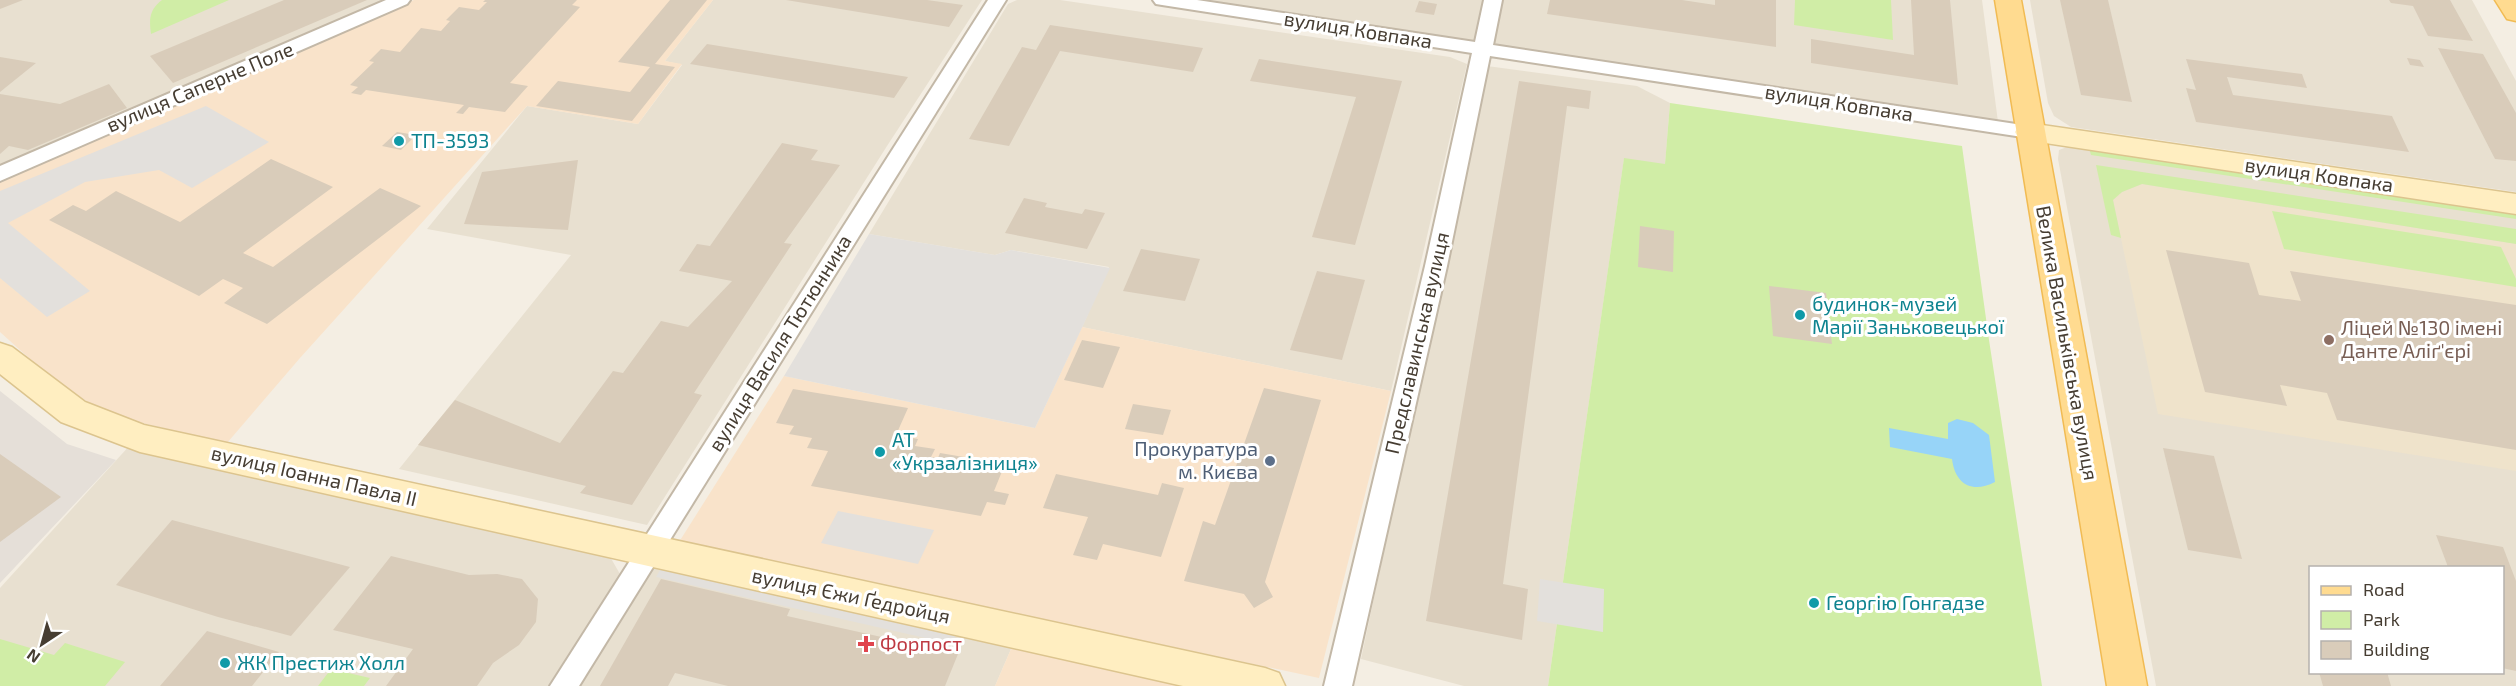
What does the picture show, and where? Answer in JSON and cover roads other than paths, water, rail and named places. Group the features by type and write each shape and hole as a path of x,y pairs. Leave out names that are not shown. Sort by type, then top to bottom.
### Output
{"main road":[{"name":"Велика Васильківська вулиця","path":"2008,0 2029,132 2127,686"},
{"path":"2508,0 2516,13"}],"street":[{"name":"вулиця Саперне Поле","path":"0,174 401,0"},
{"name":"вулиця Василя Тютюнника","path":"564,686 997,0"},
{"name":"вулиця Ковпака","path":"1162,0 2516,204"},
{"name":"Предславинська вулиця","path":"1338,686 1436,266 1493,0"},
{"name":"вулиця Іоанна Павла II","path":"0,356 73,412 140,438 648,551"},
{"name":"вулиця Єжи Ґедройця","path":"648,551 1265,686"}],"water":[{"path":"1957,419 1973,423 1989,435 1995,482 1972,487 1957,475 1952,459 1890,447 1889,428 1948,439 1948,423"}],"place":[{"name":"ТП-3593","path":"399,141"},
{"name":"будинок-музей Марії Заньковецької","path":"1800,315"},
{"name":"Ліцей №130 імені Данте Аліґ'єрі","path":"2329,340"},
{"name":"АТ «Укрзалізниця»","path":"880,452"},
{"name":"Прокуратура м. Києва","path":"1270,461"},
{"name":"Георгію Гонгадзе","path":"1814,603"},
{"name":"Форпост","path":"866,644"},
{"name":"ЖК Престиж Холл","path":"225,663"}]}
